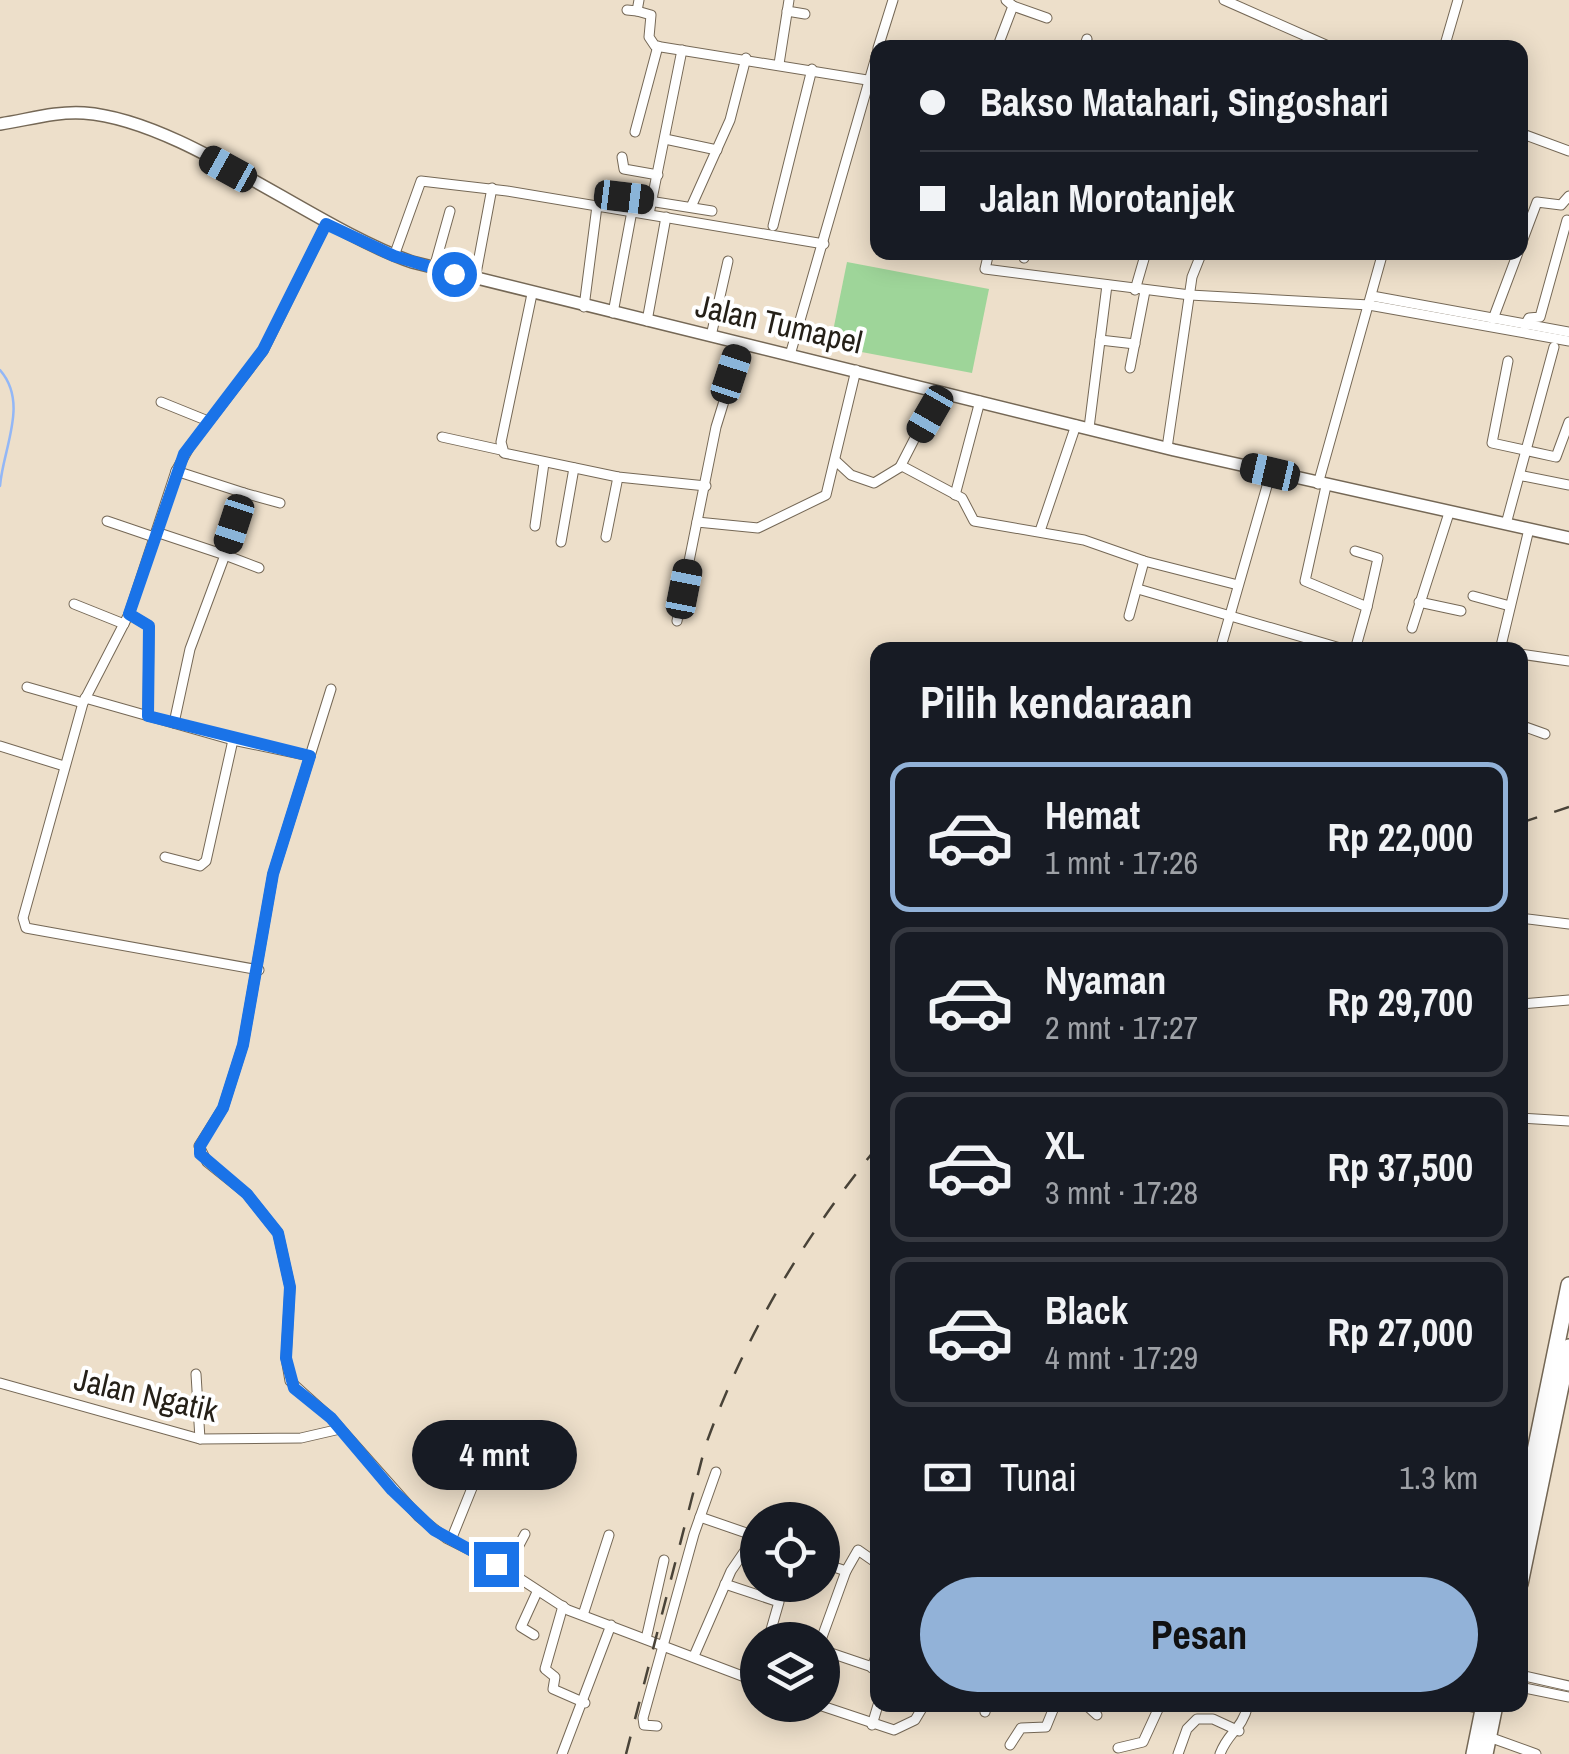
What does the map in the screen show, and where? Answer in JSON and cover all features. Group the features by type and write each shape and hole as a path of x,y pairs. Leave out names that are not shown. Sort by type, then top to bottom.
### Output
{"highway":[{"path":"1528,1485 1569,1285"},
{"path":"1528,1545 1569,1348"},
{"path":"1474,1754 1484,1742 1487,1712"}],"street":[{"path":"881,40 893,0"},
{"path":"1224,0 1315,40"},
{"path":"1446,40 1458,0"},
{"path":"999,40 1010,3 1047,18"},
{"path":"779,64 788,5 805,14"},
{"path":"634,7 651,16 649,37 658,46 867,80"},
{"path":"636,132 658,46"},
{"path":"650,208 682,50"},
{"path":"691,207 717,150 746,58"},
{"path":"773,226 812,69"},
{"path":"790,356 870,74"},
{"name":"Jalan Tumapel","path":"0,124 84,113 180,144 326,224 394,256 434,268 1322,485 1569,538"},
{"path":"1528,136 1569,151"},
{"path":"665,139 717,150"},
{"path":"622,157 624,170 658,175"},
{"path":"394,256 421,181 492,188 632,211 691,207 712,211"},
{"path":"475,279 492,188"},
{"path":"1528,226 1537,202 1560,206 1569,196"},
{"path":"624,197 666,216 826,239"},
{"path":"584,306 598,206"},
{"path":"613,314 632,211"},
{"path":"434,268 450,212"},
{"path":"647,321 666,216"},
{"path":"1524,328 1529,318 1540,317 1567,220"},
{"path":"259,970 26,928 23,918 84,700 127,619 176,471 208,421 263,350 326,224"},
{"path":"987,260 1107,285 1191,285 1370,300 1493,318 1569,341"},
{"path":"1130,368 1144,260"},
{"path":"1167,448 1191,285 1199,260"},
{"path":"1368,607 1305,581 1322,485 1381,260"},
{"path":"1493,318 1515,260"},
{"path":"711,336 728,261"},
{"path":"1040,531 1082,426 1107,285"},
{"path":"501,450 532,294"},
{"path":"1370,300 1524,328 1569,332"},
{"path":"1100,340 1135,344"},
{"path":"677,622 716,427 742,342"},
{"path":"1506,524 1554,347"},
{"path":"1508,361 1492,441 1559,456 1569,422"},
{"path":"698,522 758,528 826,495 856,370"},
{"path":"837,462 850,474 874,483 900,467 939,391"},
{"path":"955,494 980,401"},
{"path":"161,402 208,421"},
{"path":"442,437 574,468 706,486"},
{"path":"535,526 544,462"},
{"path":"900,467 914,470 966,502 969,517 974,521 1040,531 1238,585"},
{"path":"561,542 574,468"},
{"path":"176,471 280,504"},
{"path":"1222,642 1270,472"},
{"path":"606,538 618,476"},
{"path":"1522,476 1569,485"},
{"path":"174,724 190,649 244,493"},
{"path":"1412,628 1448,513"},
{"path":"108,520 259,568"},
{"path":"1502,642 1529,529"},
{"path":"1354,551 1379,559 1357,642"},
{"path":"1130,616 1144,562"},
{"path":"1138,589 1319,642"},
{"path":"1473,596 1510,606"},
{"path":"1419,602 1460,611"},
{"path":"74,604 149,626 148,716"},
{"path":"1528,655 1569,662"},
{"path":"27,688 310,756"},
{"path":"331,689 273,874 259,970 228,1092 200,1146 200,1154 247,1194 278,1233 290,1287 286,1358 290,1381 340,1428 392,1490 451,1540 562,1606 740,1675"},
{"path":"1528,728 1545,734"},
{"path":"166,857 200,866 206,861 233,740"},
{"path":"0,746 64,766"},
{"path":"1528,919 1569,924"},
{"path":"1528,1003 1569,1000"},
{"path":"1528,1119 1569,1122"},
{"path":"196,1374 200,1439"},
{"name":"Jalan Ngatik","path":"0,1383 200,1439 301,1438 340,1428"},
{"path":"657,1726 644,1725 642,1718 716,1472"},
{"path":"451,1540 472,1488"},
{"path":"465,1504 477,1510"},
{"path":"700,1517 740,1531"},
{"path":"506,1570 525,1534"},
{"path":"582,1615 609,1534"},
{"path":"828,1622 856,1550 870,1559"},
{"path":"646,1639 664,1560"},
{"path":"694,1656 725,1584 740,1561"},
{"path":"840,1569 846,1571"},
{"path":"725,1584 779,1602 773,1622"},
{"path":"534,1635 520,1627 537,1592"},
{"path":"562,1606 545,1669 555,1677 553,1689 587,1698"},
{"path":"562,1754 587,1698 611,1625"},
{"path":"840,1656 870,1667"},
{"path":"1528,1682 1569,1686"},
{"path":"1528,1683 1569,1698"},
{"path":"872,1725 876,1712"},
{"path":"840,1713 872,1725 902,1729 920,1712"},
{"path":"1010,1745 1019,1729 1046,1727 1053,1712"},
{"path":"1094,1712 1097,1715"},
{"path":"1118,1748 1143,1742 1157,1712"},
{"path":"1220,1754 1228,1738 1239,1731 1246,1712"},
{"path":"1178,1754 1187,1729 1197,1718 1213,1719 1239,1731"},
{"path":"1484,1742 1536,1754"}],"green space":[{"path":"847,262 989,289 972,373 830,346"}],"waterway":[{"path":"0,370 13,397 14,411 0,486"}],"railway":[{"path":"1528,820 1569,807"},
{"path":"626,1754 705,1447 721,1406 778,1289 870,1156"}],"route":[{"path":"454,274 394,256 326,224 263,350 232,396 184,454 166,497 129,614 149,626 148,716 310,756 273,874 243,1045 223,1108 204,1138 200,1154 247,1194 278,1233 290,1287 286,1358 294,1388 331,1418 392,1490 434,1530 496,1564"}]}
